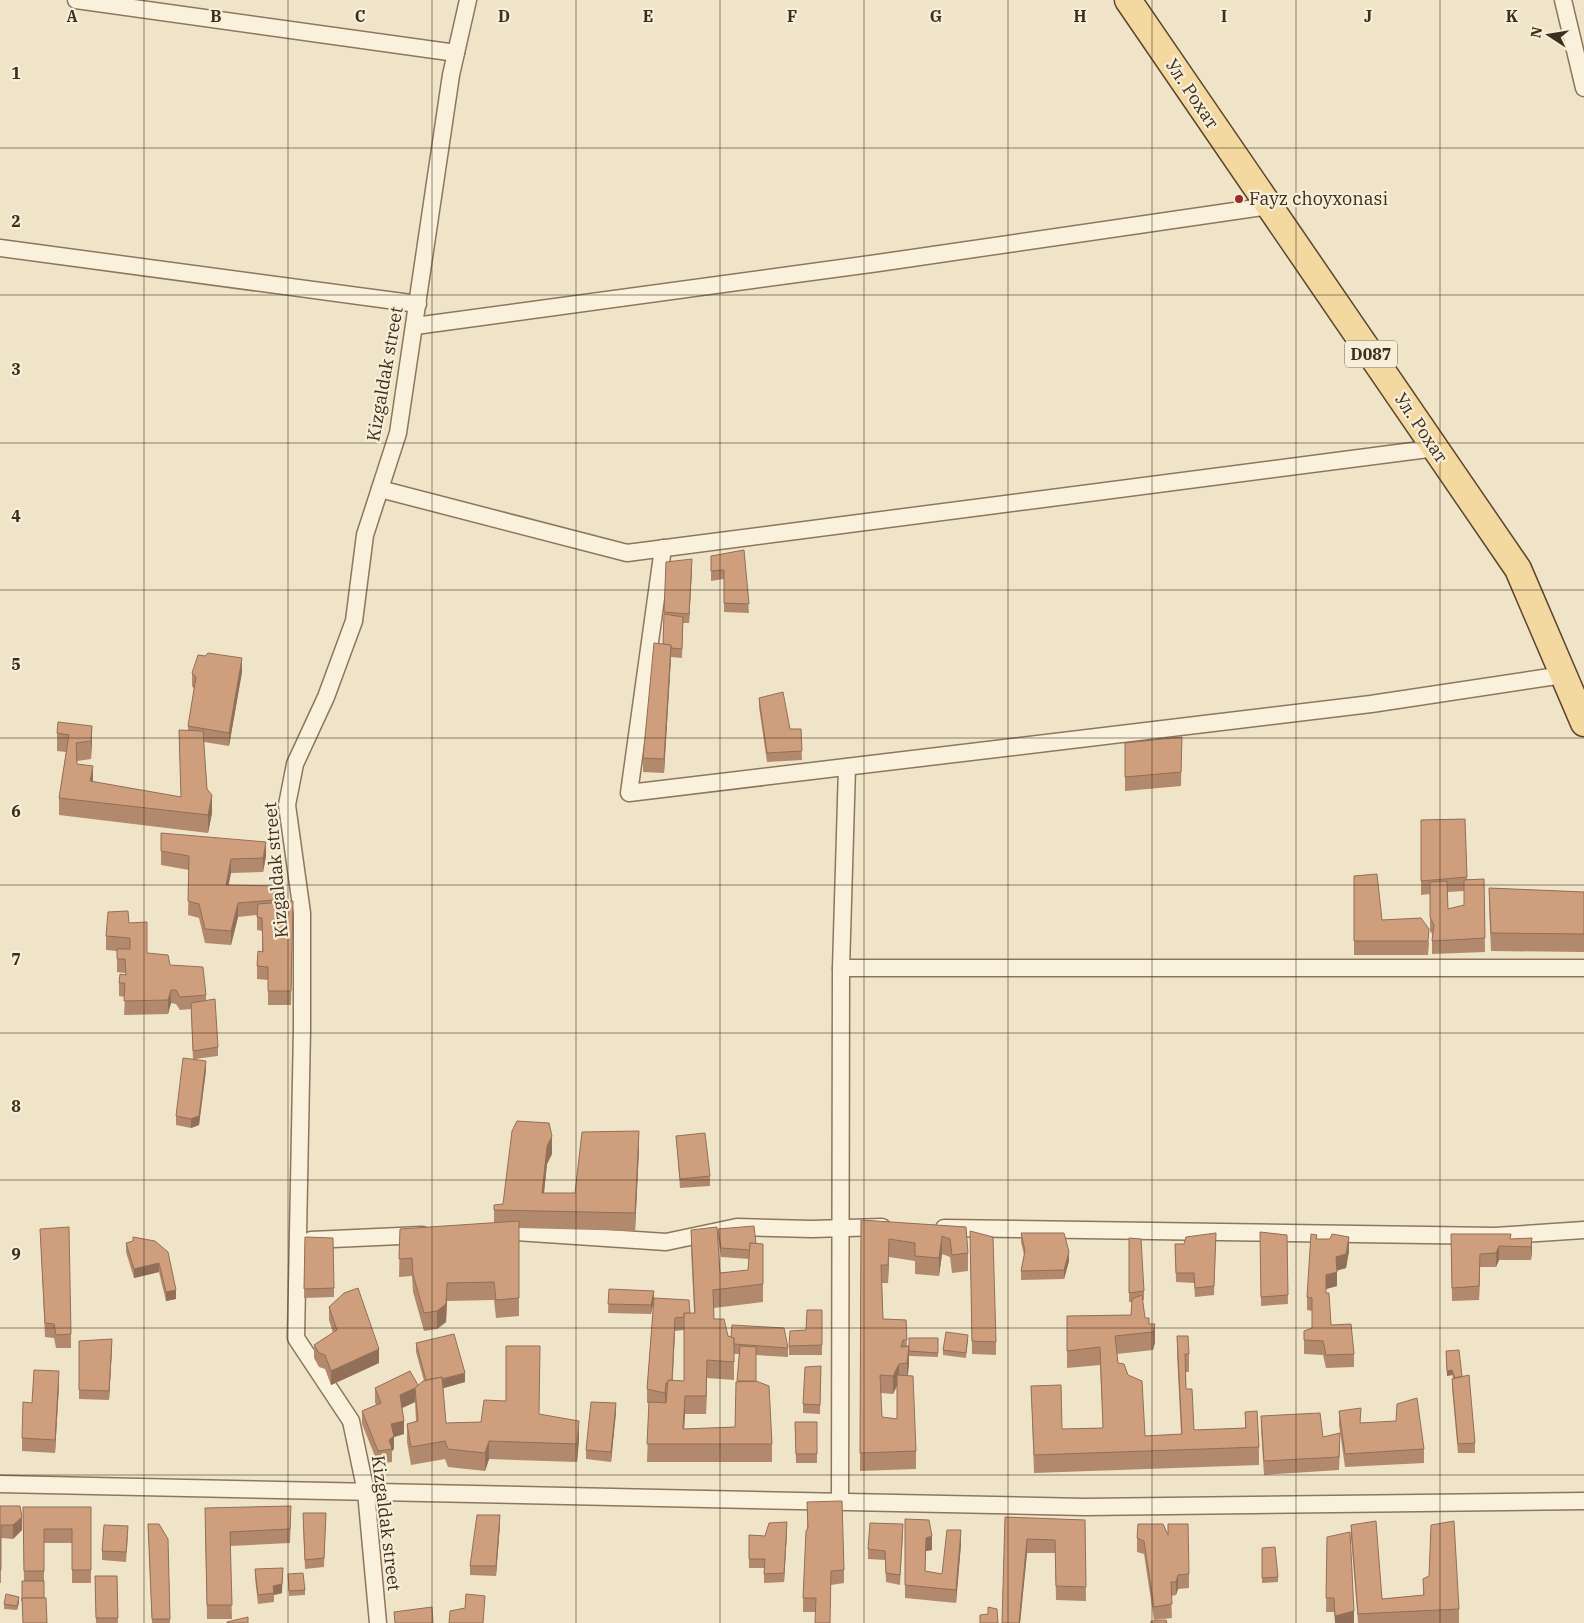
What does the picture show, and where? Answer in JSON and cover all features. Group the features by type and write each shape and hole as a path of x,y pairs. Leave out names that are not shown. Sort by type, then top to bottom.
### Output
{"main road":[{"name":"Ул. Рохат","path":"1128,0 1518,569 1584,723"}],"street":[{"path":"76,0 456,53"},
{"name":"Kizgaldak street","path":"378,1623 366,1492 351,1421 296,1338 302,913 287,805 295,764 326,697 354,621 365,536 398,432 456,53 468,0"},
{"path":"1563,0 1584,88"},
{"path":"415,326 878,263 1269,206"},
{"path":"0,248 418,304"},
{"path":"380,489 627,553 1436,448"},
{"path":"663,548 629,793 1371,704 1564,675"},
{"path":"840,1502 840,968 847,767"},
{"path":"840,968 1584,968"},
{"path":"488,1232 666,1242 737,1227 812,1229 840,1226 900,1227"},
{"path":"930,1228 1495,1236 1584,1230"},
{"path":"298,1240 438,1234"},
{"path":"0,1484 1085,1507 1584,1501"}],"building":[{"path":"744,550 749,604 724,603 724,570 711,571 711,556"},
{"path":"692,559 689,614 664,612 666,562"},
{"path":"664,614 683,617 682,649 671,648 671,645 663,644"},
{"path":"654,643 671,645 664,759 643,758"},
{"path":"208,653 242,658 229,733 188,726 196,677 192,673 198,655 205,656"},
{"path":"783,692 790,729 801,729 802,751 767,753 759,698"},
{"path":"58,722 92,726 91,741 76,743 77,764 93,766 90,781 181,797 179,730 203,731 207,789 212,795 208,815 59,798 69,735 57,733"},
{"path":"1182,737 1181,772 1125,777 1125,743"},
{"path":"1465,819 1467,877 1421,881 1421,820"},
{"path":"161,833 266,842 263,858 231,859 226,885 276,886 274,900 238,903 231,931 205,929 199,904 188,901 189,856 161,851"},
{"path":"1377,874 1382,920 1421,918 1429,929 1428,941 1354,941 1354,876"},
{"path":"1484,879 1485,938 1432,941 1434,925 1430,917 1430,882 1447,881 1448,909 1464,905 1464,880"},
{"path":"1489,888 1584,892 1584,934 1491,933"},
{"path":"293,901 291,991 268,991 268,967 257,966 258,951 263,952 262,918 257,917 258,904"},
{"path":"128,911 129,923 147,922 147,953 168,955 170,965 203,967 206,995 180,997 176,990 171,990 168,1000 124,1001 125,983 119,983 120,974 126,975 125,959 117,959 117,949 130,949 130,938 106,936 108,912"},
{"path":"215,999 218,1047 193,1051 191,1003"},
{"path":"183,1058 206,1061 199,1116 191,1119 176,1116"},
{"path":"517,1121 549,1123 552,1136 547,1146 542,1193 575,1193 582,1132 639,1131 635,1213 494,1210 494,1205 503,1204 512,1131"},
{"path":"705,1133 710,1176 680,1179 676,1136"},
{"path":"861,1220 966,1227 968,1253 952,1255 950,1239 942,1236 939,1258 915,1256 915,1243 889,1239 888,1265 881,1265 883,1319 906,1320 907,1340 903,1340 901,1347 909,1346 907,1363 899,1364 893,1376 880,1375 882,1417 897,1419 897,1375 913,1376 916,1451 860,1453"},
{"path":"519,1221 519,1298 496,1300 494,1282 447,1283 446,1304 437,1311 424,1313 413,1274 412,1258 399,1259 400,1229"},
{"path":"754,1226 756,1244 750,1243 750,1250 721,1248 718,1229"},
{"path":"69,1227 71,1334 56,1335 54,1324 45,1323 40,1229"},
{"path":"717,1227 720,1273 748,1270 750,1243 763,1244 763,1284 713,1290 714,1319 724,1319 728,1336 734,1338 734,1362 707,1360 706,1396 685,1396 683,1429 735,1427 736,1382 756,1381 769,1386 772,1444 647,1444 649,1402 666,1403 668,1380 684,1381 684,1313 695,1313 691,1230"},
{"path":"970,1231 993,1237 996,1342 972,1341"},
{"path":"1260,1232 1287,1235 1288,1295 1261,1297"},
{"path":"1021,1233 1064,1233 1069,1252 1064,1270 1021,1271 1025,1251"},
{"path":"1216,1233 1214,1286 1195,1288 1194,1273 1176,1273 1175,1244 1184,1244 1186,1237"},
{"path":"1311,1234 1317,1235 1316,1239 1330,1239 1332,1234 1349,1237 1346,1254 1336,1257 1337,1272 1326,1275 1326,1293 1329,1293 1331,1325 1351,1324 1354,1354 1326,1355 1323,1341 1304,1340 1304,1331 1312,1328 1312,1298 1307,1297"},
{"path":"1451,1234 1511,1234 1510,1239 1532,1238 1531,1247 1499,1246 1496,1253 1480,1254 1479,1286 1452,1288"},
{"path":"133,1237 155,1241 168,1252 176,1290 166,1292 159,1263 134,1269 126,1243 133,1241"},
{"path":"305,1237 333,1238 334,1288 304,1289"},
{"path":"1129,1238 1141,1239 1144,1291 1129,1293"},
{"path":"358,1288 379,1349 331,1371 325,1355 319,1353 314,1345 337,1330 329,1307 344,1293"},
{"path":"609,1289 654,1291 651,1305 608,1304"},
{"path":"1142,1295 1145,1318 1149,1318 1149,1324 1155,1324 1153,1332 1115,1336 1118,1363 1124,1364 1128,1375 1142,1381 1145,1436 1182,1434 1177,1336 1188,1336 1189,1354 1185,1354 1186,1389 1192,1389 1194,1430 1246,1428 1245,1412 1257,1411 1259,1447 1034,1455 1031,1386 1061,1385 1062,1429 1103,1428 1100,1347 1067,1351 1067,1316 1131,1315 1132,1299"},
{"path":"654,1298 689,1300 690,1313 684,1313 684,1317 675,1318 672,1380 668,1380 666,1383 665,1393 647,1389"},
{"path":"807,1310 822,1310 822,1345 789,1346 790,1331 806,1330"},
{"path":"732,1325 784,1328 788,1348 734,1344 734,1338 731,1337"},
{"path":"946,1332 968,1335 966,1353 943,1350"},
{"path":"454,1334 465,1373 442,1379 442,1377 426,1380 416,1343"},
{"path":"909,1338 938,1338 938,1353 909,1351"},
{"path":"112,1339 109,1391 79,1390 79,1341"},
{"path":"506,1346 540,1346 539,1414 579,1421 577,1444 489,1441 485,1453 448,1449 445,1441 411,1447 407,1424 418,1421 415,1388 423,1381 442,1377 446,1423 481,1422 484,1400 506,1401"},
{"path":"740,1346 756,1347 756,1381 737,1381"},
{"path":"1459,1350 1462,1376 1455,1378 1452,1370 1447,1371 1446,1351"},
{"path":"821,1366 820,1405 803,1404 805,1367"},
{"path":"34,1370 59,1371 55,1440 22,1438 23,1402 32,1403"},
{"path":"410,1371 418,1385 400,1395 404,1421 391,1424 394,1436 389,1440 392,1449 378,1451 362,1411 381,1403 375,1388"},
{"path":"1469,1375 1475,1443 1458,1444 1452,1379"},
{"path":"1417,1398 1424,1449 1345,1454 1339,1411 1361,1408 1360,1423 1396,1421 1397,1404"},
{"path":"591,1402 616,1403 611,1452 586,1450"},
{"path":"1320,1413 1323,1437 1340,1433 1339,1457 1264,1461 1261,1416"},
{"path":"795,1422 817,1422 817,1454 796,1454"},
{"path":"842,1501 844,1570 831,1571 830,1623 815,1623 816,1598 803,1598 806,1531 808,1528 807,1502"},
{"path":"0,1506 20,1506 22,1517 13,1525 1,1525 1,1570 0,1570"},
{"path":"291,1506 290,1529 230,1532 232,1605 207,1605 205,1508"},
{"path":"23,1507 91,1507 91,1570 72,1570 72,1529 44,1529 44,1571 24,1571"},
{"path":"303,1513 326,1513 324,1558 305,1560"},
{"path":"477,1515 500,1515 496,1566 470,1566"},
{"path":"1005,1517 1085,1520 1086,1587 1056,1586 1055,1540 1027,1539 1019,1623 1002,1623"},
{"path":"905,1519 929,1520 932,1536 926,1538 925,1571 942,1574 947,1530 961,1530 956,1590 905,1585"},
{"path":"1376,1521 1382,1599 1424,1595 1423,1579 1429,1576 1431,1525 1454,1521 1459,1609 1358,1614 1351,1525"},
{"path":"787,1522 784,1573 764,1574 765,1559 749,1559 749,1535 765,1536 769,1523"},
{"path":"870,1523 903,1524 900,1575 886,1573 885,1551 868,1549"},
{"path":"148,1524 159,1524 168,1539 170,1619 152,1619"},
{"path":"1138,1524 1163,1524 1168,1535 1168,1524 1188,1524 1189,1574 1178,1575 1176,1582 1171,1582 1172,1604 1154,1607 1144,1541 1137,1538"},
{"path":"104,1525 128,1526 126,1552 102,1551"},
{"path":"1350,1532 1354,1611 1335,1616 1334,1598 1326,1598 1327,1537"},
{"path":"1275,1547 1278,1577 1262,1578 1262,1548"},
{"path":"283,1568 282,1584 273,1586 274,1593 258,1595 255,1569"},
{"path":"303,1573 305,1590 289,1591 288,1574"},
{"path":"95,1576 117,1576 118,1618 96,1618"},
{"path":"22,1581 44,1581 44,1598 22,1598"},
{"path":"6,1594 19,1597 17,1606 4,1604"},
{"path":"466,1594 485,1596 483,1623 449,1623 450,1611 465,1608"},
{"path":"22,1598 46,1598 47,1623 23,1623"},
{"path":"432,1607 433,1623 395,1623 394,1612"},
{"path":"988,1607 997,1609 998,1623 980,1623 980,1615 988,1614"},
{"path":"248,1617 248,1623 227,1623 227,1622"},
{"path":"1166,1620 1167,1623 1151,1623 1151,1621"}],"place":[{"name":"Fayz choyxonasi","path":"1239,199"}]}
